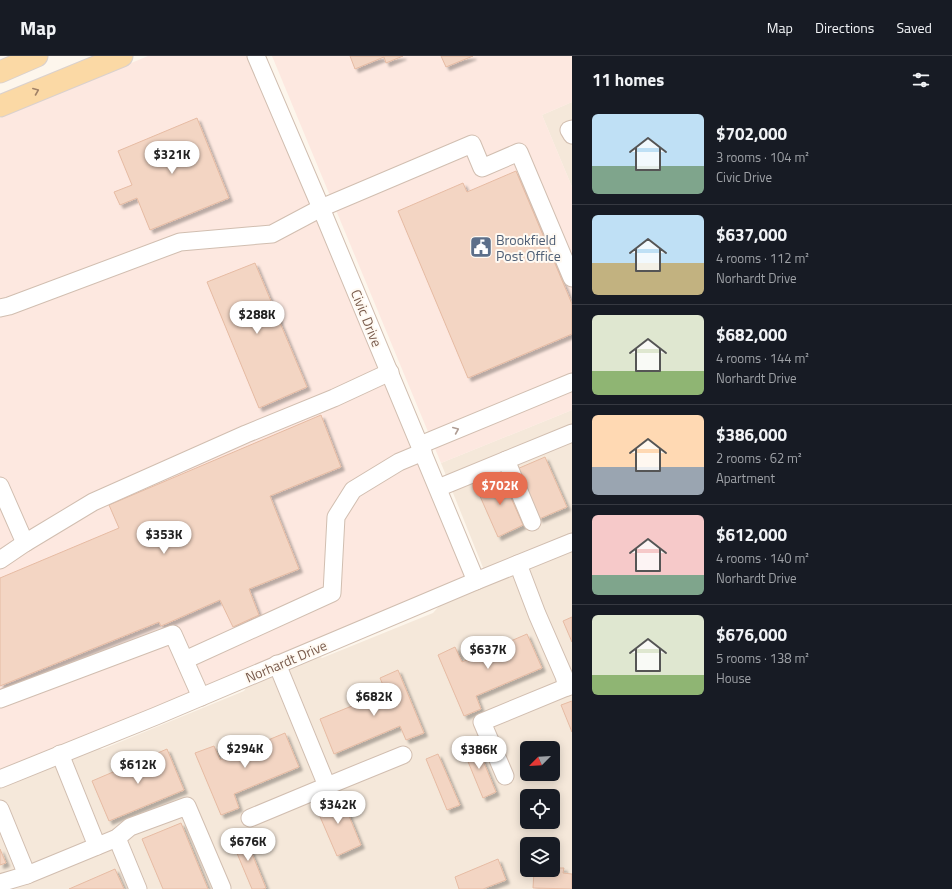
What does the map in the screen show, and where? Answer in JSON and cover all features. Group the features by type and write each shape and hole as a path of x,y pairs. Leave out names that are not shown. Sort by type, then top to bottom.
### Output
{"main road":[{"path":"0,72 38,56"},
{"path":"0,106 122,56"}],"street":[{"name":"Civic Drive","path":"256,56 390,372 476,581"},
{"path":"572,129 570,130 572,135"},
{"path":"0,308 9,306 180,242 272,234 321,208 472,144 482,168 519,152 572,278"},
{"path":"0,560 93,502 246,434 334,398 390,372"},
{"path":"185,660 332,593 336,517 353,490 422,449 572,382"},
{"path":"438,488 572,433"},
{"path":"506,460 532,522"},
{"path":"0,486 25,543"},
{"name":"Norhardt Drive","path":"0,779 572,542"},
{"path":"505,776 482,722 569,686 537,614 518,564"},
{"path":"0,699 173,634 201,696"},
{"path":"277,664 327,786"},
{"path":"60,754 96,846"},
{"path":"250,818 403,755"},
{"path":"8,884 117,838 130,827 187,806 222,888"},
{"path":"0,808 27,875"},
{"path":"117,838 138,889"}],"shaded area":[{"path":"148,56 256,56 476,581 0,779 0,118"},
{"path":"272,56 572,56 572,102 542,115 572,187 572,410 441,463"},
{"path":"572,102 572,187 542,115"},
{"path":"572,410 572,889 0,889 0,788 97,749 103,749 244,691 248,685 317,655 322,658 433,613 440,605 490,585 441,463"}],"building":[{"path":"350,56 403,56 386,63 384,57 355,69"},
{"path":"441,56 473,56 446,67"},
{"path":"197,118 229,198 150,230 137,198 120,205 114,192 132,185 118,151"},
{"name":"Brookfield Post Office","path":"516,171 572,304 572,334 468,378 398,211 463,183 467,192"},
{"path":"255,263 307,387 259,408 207,282"},
{"path":"321,415 341,467 270,496 299,569 249,589 259,615 233,627 220,600 161,626 159,622 0,686 0,578 119,528 109,505"},
{"path":"545,457 567,507 539,519 517,469"},
{"path":"501,475 523,525 498,537 476,487"},
{"path":"572,617 572,642 563,621"},
{"path":"527,634 542,668 476,696 481,709 464,716 438,655 455,647 462,662"},
{"path":"398,670 424,733 406,740 400,726 334,754 320,719 386,692 380,678"},
{"path":"572,701 572,732 561,705"},
{"path":"285,733 299,767 234,794 239,808 221,815 195,753 214,746 220,760"},
{"path":"475,741 496,792 483,798 462,747"},
{"path":"167,749 184,790 109,821 92,781"},
{"path":"438,754 460,805 447,810 426,759"},
{"path":"340,794 361,845 337,856 315,805"},
{"path":"181,823 208,889 163,889 142,839"},
{"path":"244,834 266,888 252,889 231,839"},
{"path":"0,849 6,863 0,865"},
{"path":"498,859 506,880 483,889 459,889 455,877"},
{"path":"560,868 564,868 563,873 572,874 572,889 533,888 534,877 560,877"},
{"path":"115,869 124,889 69,889"}],"place":[{"name":"Brookfield Post Office","path":"481,247"}]}
